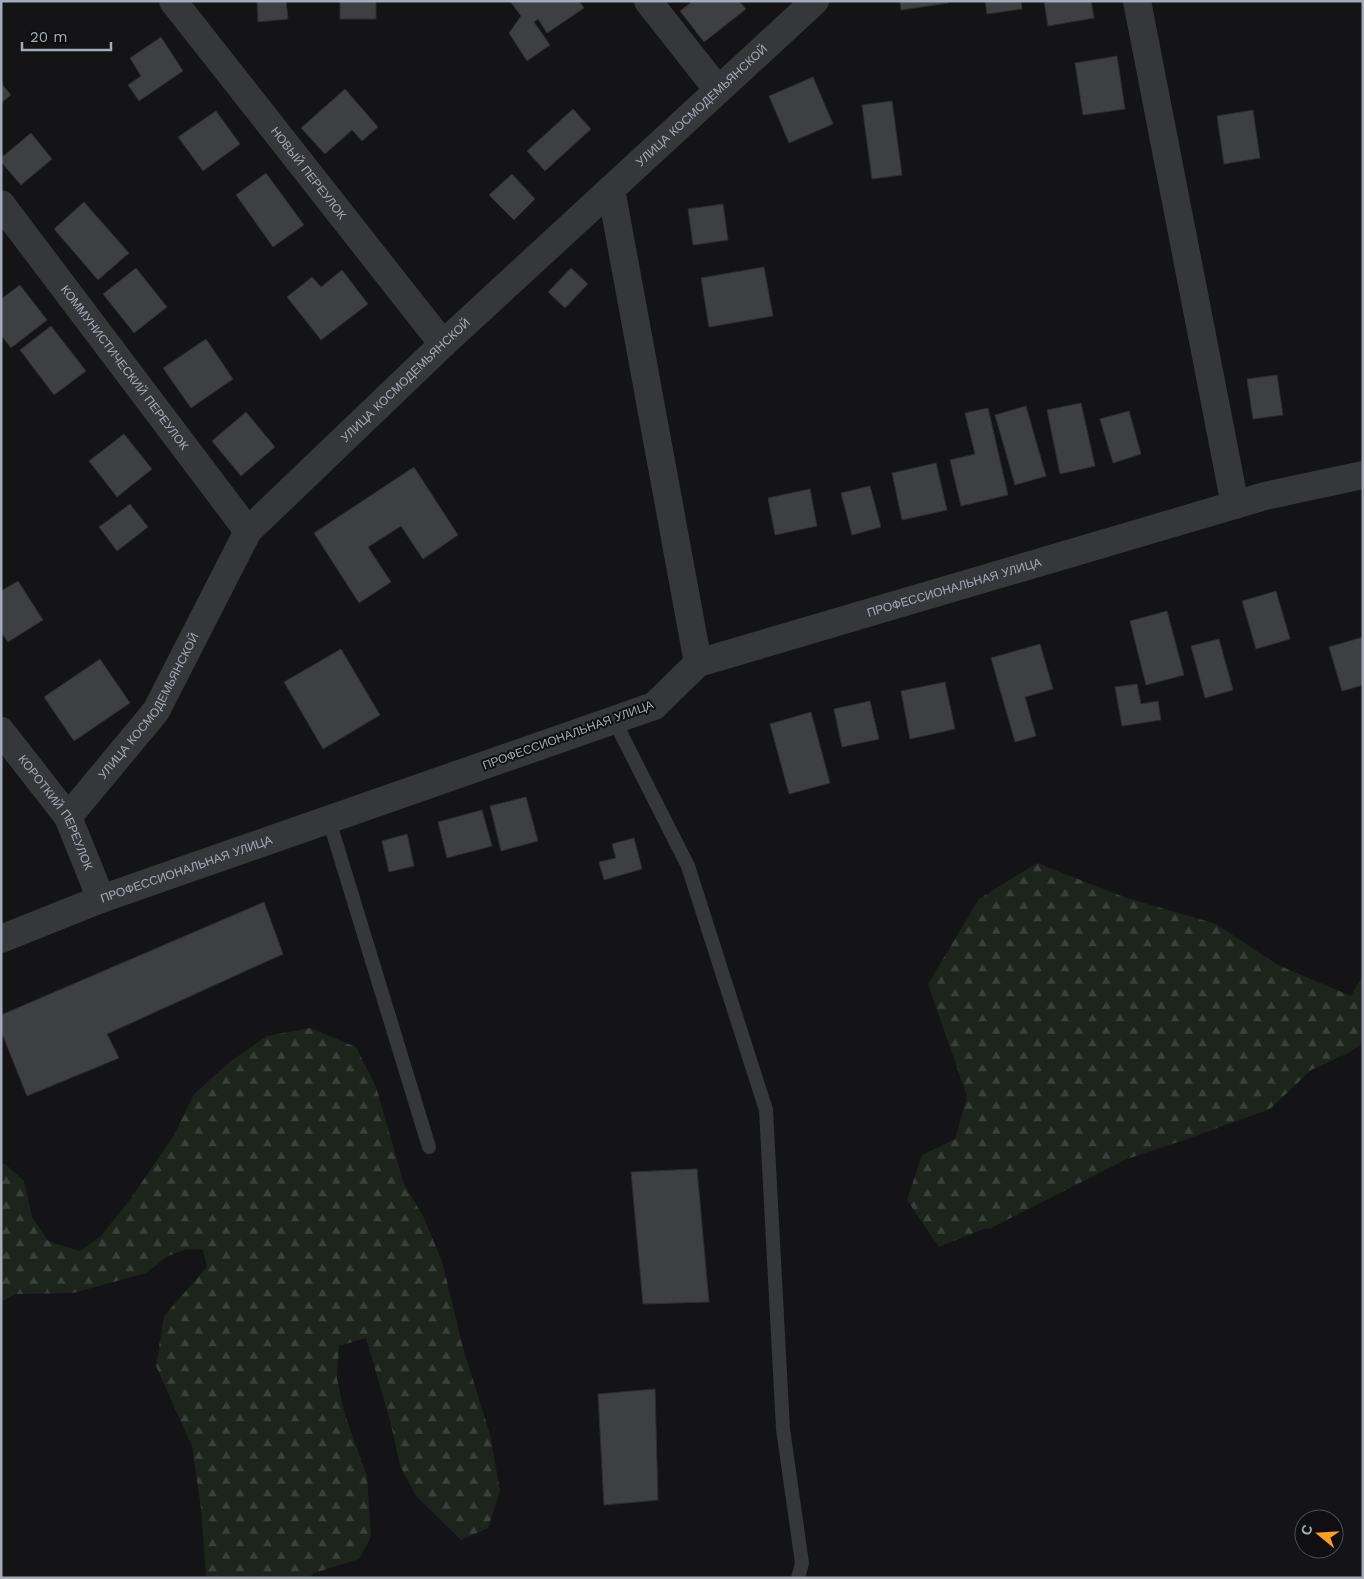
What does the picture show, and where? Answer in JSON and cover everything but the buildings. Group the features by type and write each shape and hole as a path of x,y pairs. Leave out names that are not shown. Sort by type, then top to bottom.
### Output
{"street":[{"name":"НОВЫЙ ПЕРЕУЛОК","path":"173,1 442,344"},
{"path":"648,1 718,90"},
{"name":"УЛИЦА КОСМОДЕМЬЯНСКОЙ","path":"68,817 156,711 248,531 442,344 814,1"},
{"path":"1137,1 1235,505"},
{"path":"611,189 698,663"},
{"name":"КОММУНИСТИЧЕСКИЙ ПЕРЕУЛОК","path":"1,204 248,531"},
{"name":"ПРОФЕССИОНАЛЬНАЯ УЛИЦА","path":"1,939 101,899 654,706 698,663 1265,496 1363,475"},
{"name":"КОРОТКИЙ ПЕРЕУЛОК","path":"1,732 68,817 101,899"}],"lane":[{"path":"614,720 688,866 766,1110 783,1429 802,1563 798,1578"},
{"path":"328,820 428,1147"}],"green space":[{"path":"1037,863 1124,897 1216,924 1278,965 1351,996 1363,975 1363,1043 1348,1053 1311,1070 1270,1109 1127,1159 989,1229 986,1228 939,1247 907,1200 922,1155 955,1139 967,1096 928,984 979,899"},
{"path":"310,1028 356,1047 376,1087 404,1184 423,1216 442,1261 463,1348 490,1434 500,1491 488,1528 461,1540 416,1496 400,1466 391,1424 366,1338 339,1346 337,1379 345,1415 367,1476 371,1537 359,1559 314,1573 308,1578 206,1578 201,1508 192,1446 156,1366 164,1316 207,1267 203,1250 187,1249 168,1256 146,1273 73,1293 15,1294 1,1302 1,1163 5,1164 24,1181 32,1217 48,1241 80,1251 101,1236 129,1201 174,1135 194,1094 231,1061 267,1036"}]}
